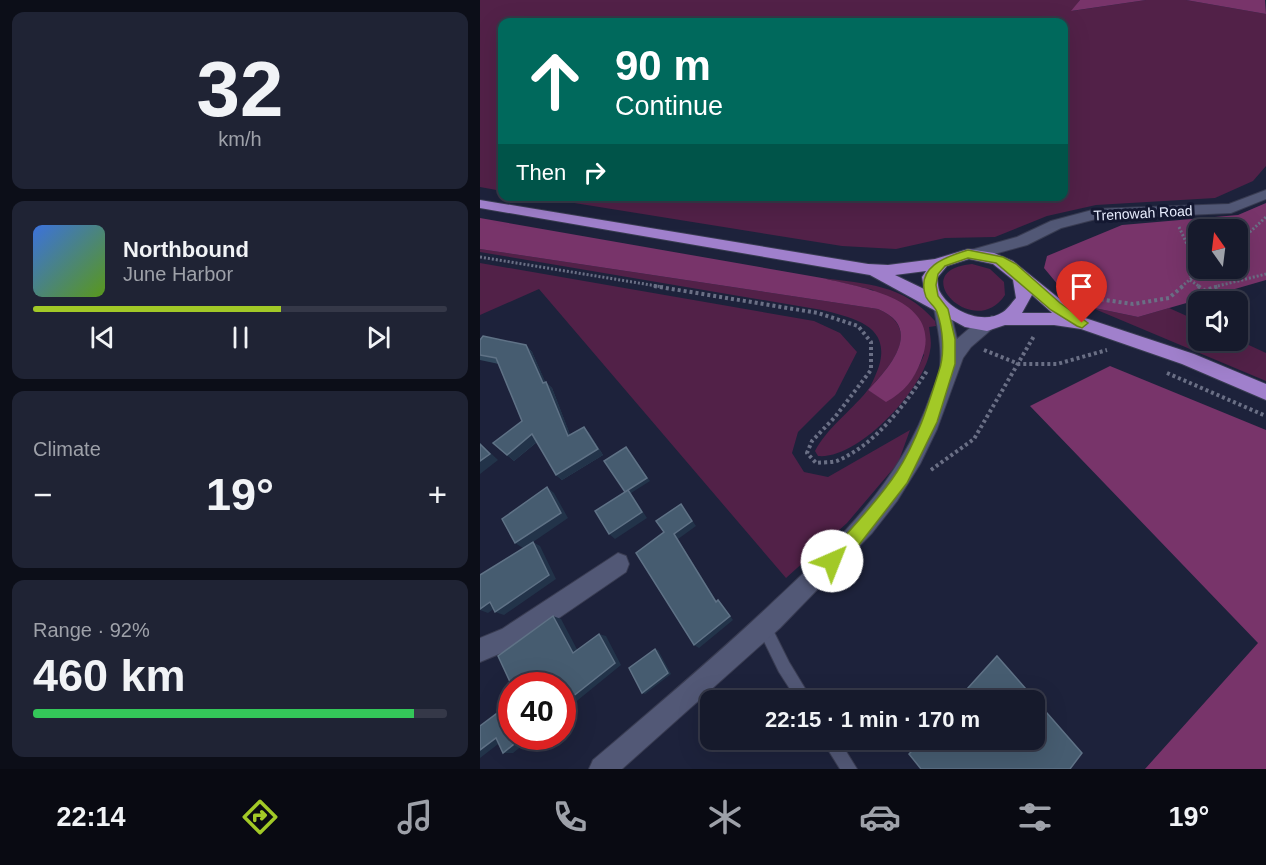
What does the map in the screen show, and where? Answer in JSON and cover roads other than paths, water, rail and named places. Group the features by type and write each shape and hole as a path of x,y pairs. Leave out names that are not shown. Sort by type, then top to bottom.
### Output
{"highway":[{"path":"480,204 868,269 888,270 940,264"},
{"path":"940,306 930,285 932,273 940,264 953,257 976,254 991,257 1014,270 1048,311"},
{"path":"868,269 965,320 997,320 1048,311 1188,359 1266,392"},
{"path":"997,320 1016,311 1024,299 1024,285 1014,270"}],"street":[{"name":"Trenowah Road","path":"976,254 1022,241 1056,224 1096,214 1231,207 1266,194"},
{"path":"1014,270 1011,258 1022,241"},
{"path":"602,769 701,686 764,627 849,544 902,478 930,422 948,364 949,339 940,306"},
{"path":"948,364 974,332 997,320"},
{"path":"480,650 510,638 618,564"}],"lane":[{"path":"764,627 784,667 799,690"},
{"path":"837,750 849,769"}]}
